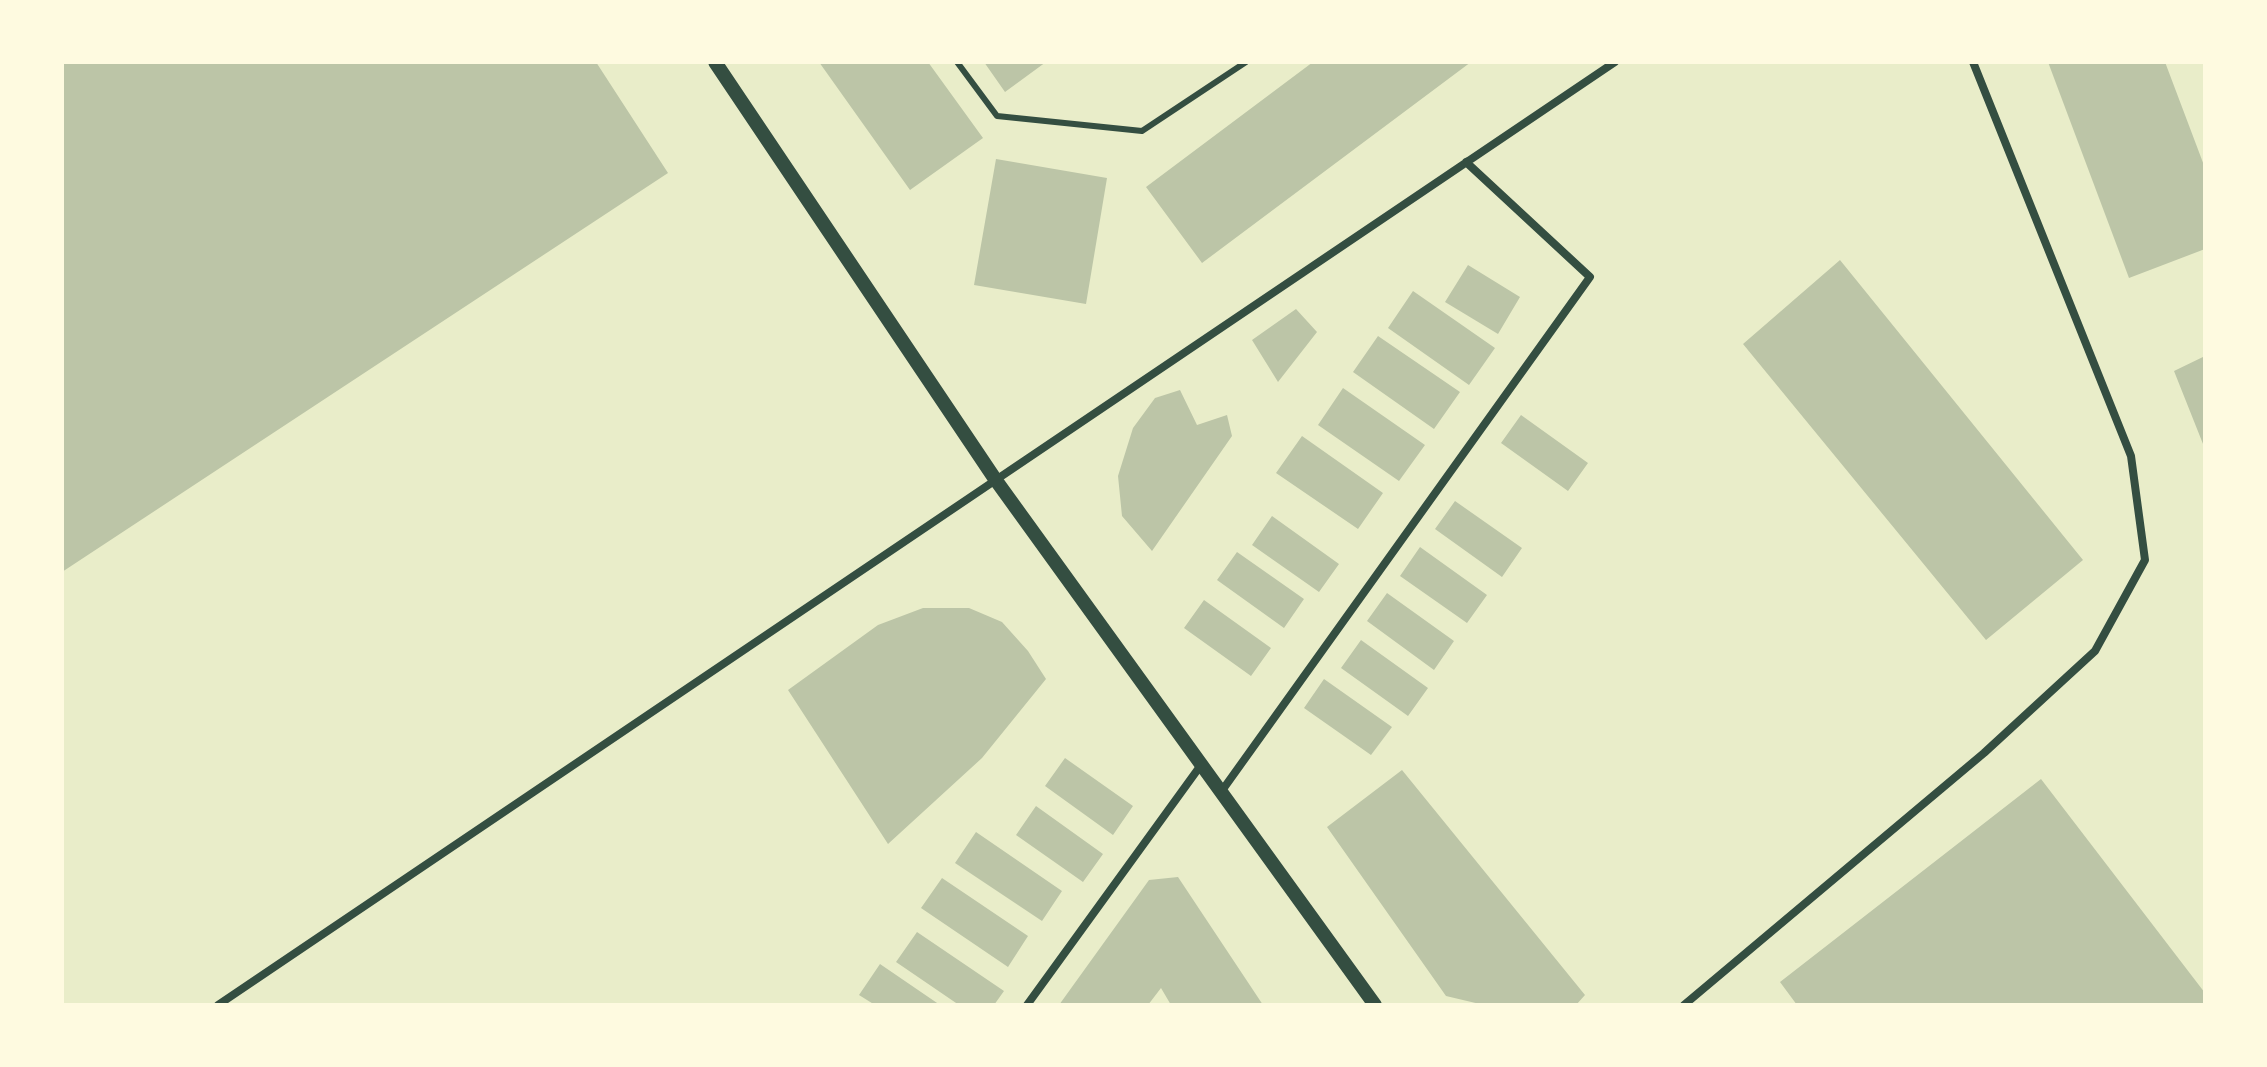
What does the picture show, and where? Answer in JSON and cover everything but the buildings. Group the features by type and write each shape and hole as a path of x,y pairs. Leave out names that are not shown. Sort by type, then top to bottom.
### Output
{"street":[{"path":"715,62 995,479 1375,1005"},
{"path":"218,1005 1615,62"},
{"path":"1684,1005 1984,753 2095,651 2145,560 2131,456 1973,62"},
{"path":"1221,792 1590,277 1466,162"},
{"path":"1027,1005 1201,765"}],"lane":[{"path":"957,62 997,116 1142,131 1246,62"}]}
